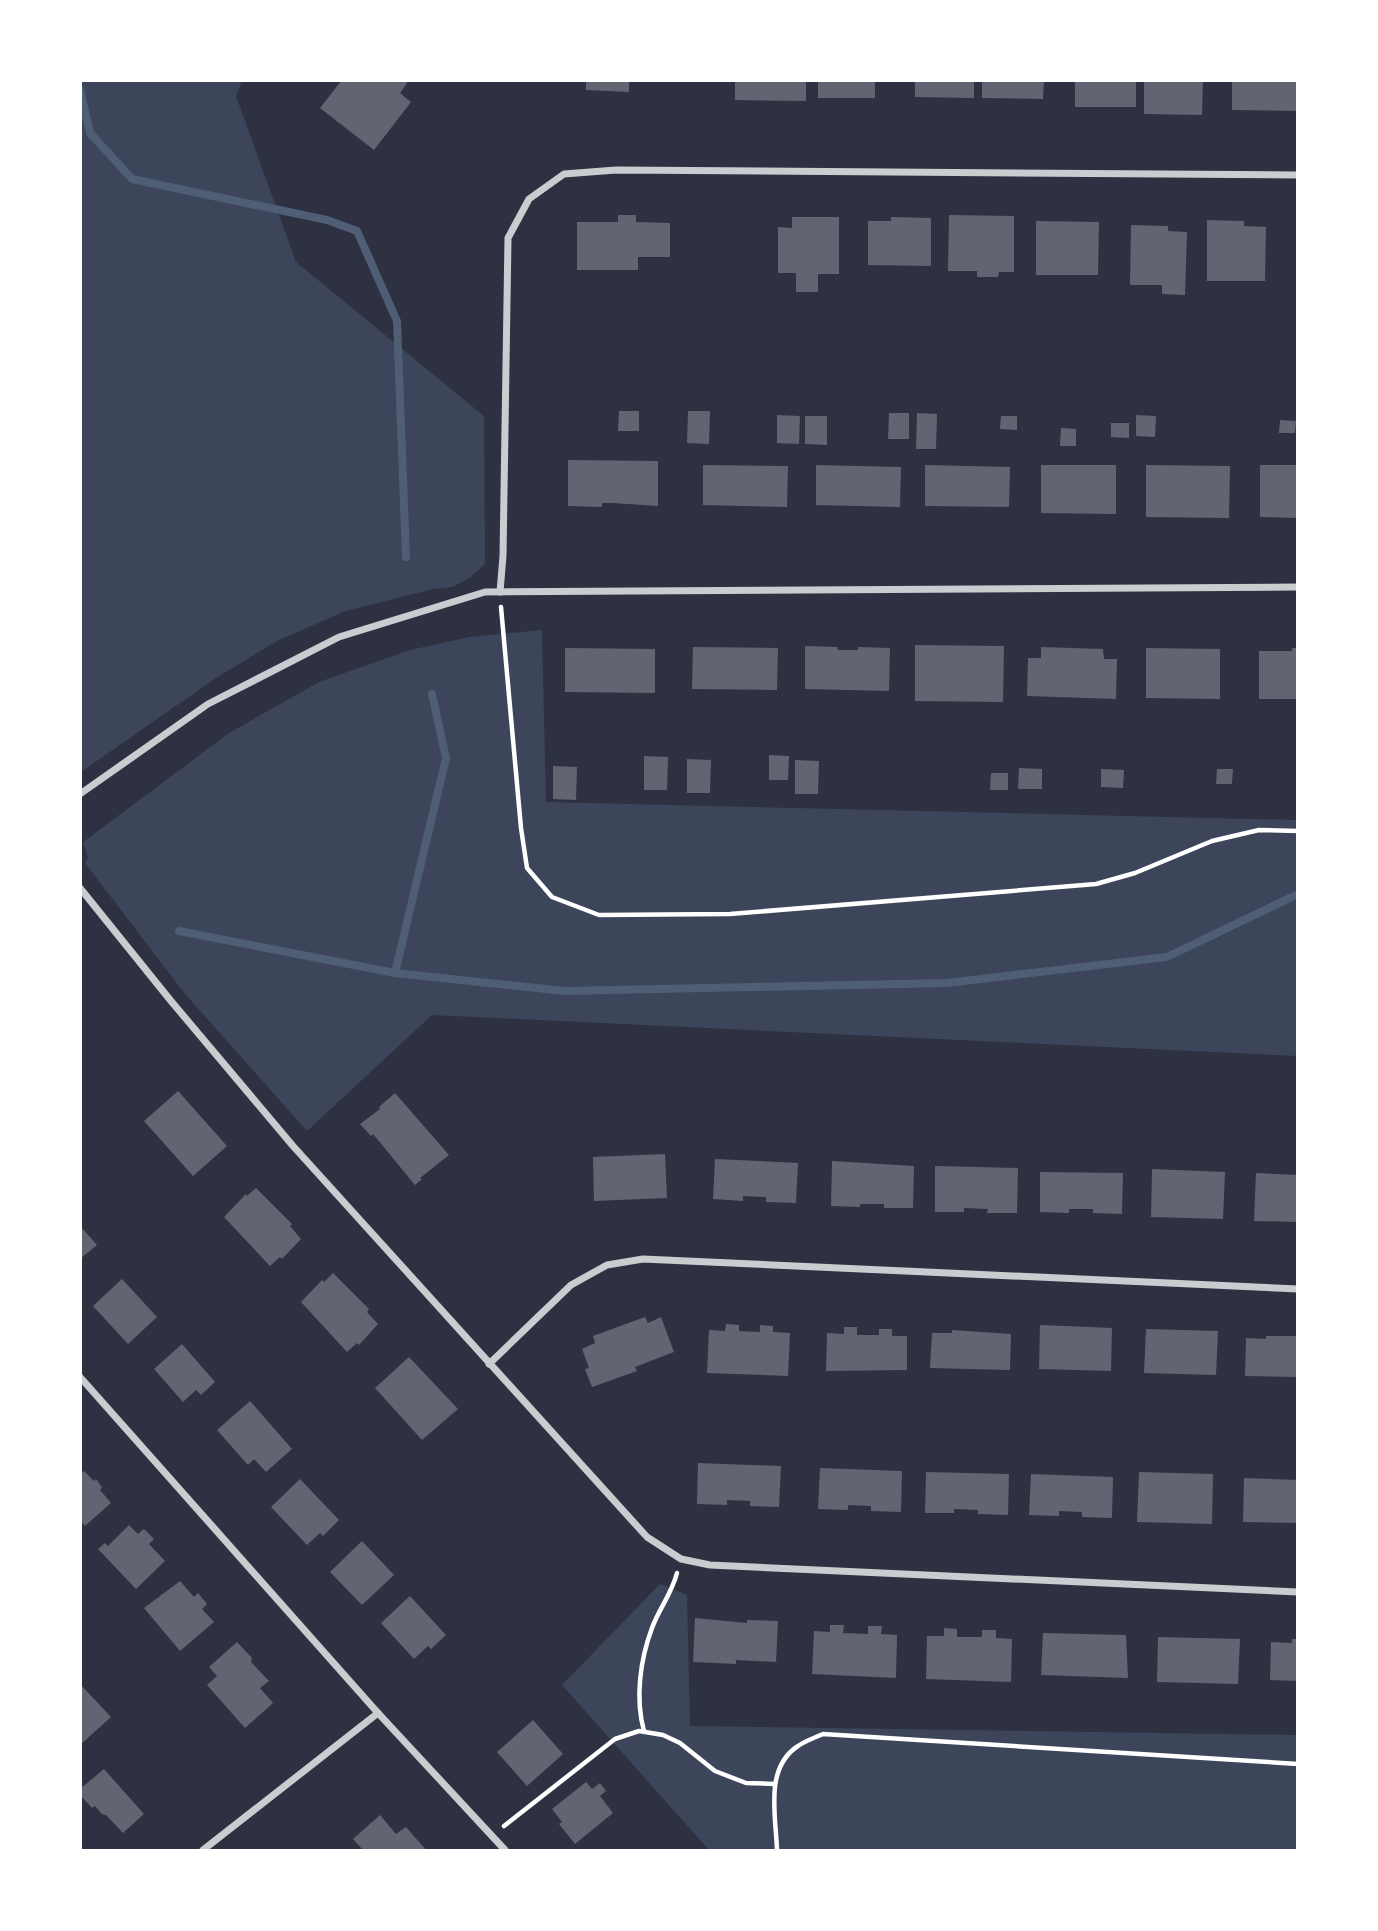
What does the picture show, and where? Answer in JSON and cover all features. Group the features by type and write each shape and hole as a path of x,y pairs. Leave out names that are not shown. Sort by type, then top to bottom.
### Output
{"street":[{"path":"500,592 503,556 508,238 529,199 564,174 616,170 1297,175"},
{"path":"80,794 208,704 339,637 485,592 1297,587"},
{"path":"80,888 293,1146 647,1537 681,1559 710,1565 1297,1592"},
{"path":"489,1364 571,1285 607,1265 643,1259 1297,1289"},
{"path":"80,1377 379,1713 505,1850"},
{"path":"203,1850 379,1713"}],"path":[{"path":"500,592 527,868 552,897 599,915 730,914 1096,884 1136,873 1212,841 1259,830 1297,831"},
{"path":"645,1732 639,1714 642,1665 652,1627 674,1585 681,1559"},
{"path":"492,1835 615,1739 639,1731 663,1735 680,1743 715,1771 746,1783 775,1784"},
{"path":"777,1850 775,1784 780,1765 796,1747 823,1734 1297,1765"}],"shaded area":[{"path":"81,80 242,81 236,96 296,262 484,416 485,564 471,577 453,587 433,589 346,611 279,640 216,678 81,772"},
{"path":"542,630 546,802 1297,820 1297,1056 432,1015 307,1131 185,994 85,863 88,858 83,842 229,733 319,682 410,650 469,637"},
{"path":"660,1584 687,1595 690,1726 1297,1735 1297,1850 709,1850 562,1685"}],"building":[{"path":"342,80 409,80 400,93 411,102 374,150 320,108"},
{"path":"586,80 629,80 629,92 586,90"},
{"path":"735,80 806,80 806,101 735,100"},
{"path":"818,80 875,80 875,98 818,98"},
{"path":"915,80 974,80 974,98 915,97"},
{"path":"982,80 1044,80 1043,99 982,98"},
{"path":"1075,80 1136,80 1136,107 1075,107"},
{"path":"1144,80 1203,80 1202,115 1144,114"},
{"path":"1232,80 1298,80 1298,111 1232,110"},
{"path":"618,215 636,215 636,222 670,223 670,257 638,257 638,270 577,270 577,222 618,222"},
{"path":"949,215 1014,216 1014,272 999,272 998,277 977,277 977,271 948,271"},
{"path":"792,217 839,217 839,274 818,274 818,292 796,292 796,273 778,273 778,227 792,228"},
{"path":"891,217 931,218 931,266 868,265 868,221 891,221"},
{"path":"1207,220 1244,221 1244,226 1266,227 1265,281 1207,281"},
{"path":"1036,221 1099,222 1098,275 1036,275"},
{"path":"1131,225 1168,226 1168,231 1187,232 1185,295 1162,294 1162,285 1130,285"},
{"path":"619,411 639,411 639,431 618,431"},
{"path":"688,411 710,411 709,444 687,443"},
{"path":"889,413 909,413 909,439 888,439"},
{"path":"917,413 937,414 936,449 916,449"},
{"path":"777,415 800,416 799,444 777,443"},
{"path":"1136,415 1156,416 1155,437 1136,436"},
{"path":"805,416 827,416 827,445 805,444"},
{"path":"1001,416 1017,416 1017,430 1000,429"},
{"path":"1280,420 1296,421 1295,433 1279,433"},
{"path":"1111,423 1129,423 1129,438 1111,437"},
{"path":"1061,428 1076,429 1076,446 1060,446"},
{"path":"568,460 658,461 658,506 602,503 602,507 568,506"},
{"path":"703,465 788,466 787,507 703,505"},
{"path":"816,465 901,467 900,507 816,505"},
{"path":"925,465 1010,467 1009,507 925,506"},
{"path":"1041,465 1116,465 1116,514 1041,513"},
{"path":"1146,465 1230,466 1229,518 1146,517"},
{"path":"1260,465 1298,465 1298,518 1260,517"},
{"path":"915,645 1004,646 1003,702 915,701"},
{"path":"805,646 837,647 838,650 858,650 858,647 890,648 889,691 805,689"},
{"path":"693,647 778,648 777,690 692,689"},
{"path":"1041,647 1103,649 1104,659 1117,659 1116,699 1027,696 1028,658 1041,658"},
{"path":"565,648 655,649 655,693 565,692"},
{"path":"1146,648 1220,649 1220,699 1146,698"},
{"path":"1292,648 1298,648 1298,699 1259,699 1259,651 1292,651"},
{"path":"769,755 789,756 788,780 769,780"},
{"path":"644,756 668,757 667,790 644,790"},
{"path":"687,759 711,760 710,793 687,793"},
{"path":"795,760 819,761 818,794 795,794"},
{"path":"553,766 577,767 576,800 553,799"},
{"path":"1019,768 1042,769 1042,789 1018,789"},
{"path":"1101,769 1124,770 1123,788 1101,787"},
{"path":"1217,769 1233,769 1232,784 1216,784"},
{"path":"991,773 1008,773 1008,790 990,790"},
{"path":"178,1091 227,1146 193,1176 144,1121"},
{"path":"395,1093 449,1155 415,1185 373,1134 371,1136 360,1124"},
{"path":"665,1154 667,1198 594,1201 593,1157"},
{"path":"715,1159 798,1163 796,1203 766,1202 766,1197 743,1196 743,1201 713,1199"},
{"path":"832,1161 914,1166 913,1208 884,1208 884,1204 831,1206"},
{"path":"935,1166 1018,1168 1017,1213 987,1213 988,1209 964,1208 964,1212 935,1212"},
{"path":"1152,1169 1225,1172 1223,1219 1151,1217"},
{"path":"1040,1172 1123,1173 1122,1214 1093,1213 1093,1209 1069,1209 1069,1213 1040,1212"},
{"path":"1256,1173 1298,1175 1298,1222 1254,1221"},
{"path":"256,1188 292,1224 290,1226 301,1239 282,1259 280,1257 270,1266 224,1217 246,1194 247,1196"},
{"path":"80,1226 97,1245 80,1259"},
{"path":"333,1273 369,1309 367,1312 378,1324 359,1345 357,1343 347,1352 301,1302 322,1280 324,1282"},
{"path":"122,1279 157,1317 128,1344 93,1306"},
{"path":"645,1317 648,1323 661,1317 674,1352 635,1367 637,1371 592,1387 585,1369 589,1368 582,1349 595,1343 593,1336"},
{"path":"726,1324 739,1325 739,1331 760,1332 760,1325 773,1326 773,1332 790,1333 788,1376 707,1373 709,1330 725,1331"},
{"path":"1040,1325 1112,1328 1111,1371 1039,1369"},
{"path":"844,1327 857,1327 857,1335 879,1335 879,1329 892,1329 892,1336 907,1336 907,1370 826,1371 827,1333 844,1334"},
{"path":"1146,1329 1218,1331 1216,1375 1144,1373"},
{"path":"952,1330 1011,1334 1010,1370 930,1368 932,1333 952,1333"},
{"path":"1266,1336 1298,1336 1298,1377 1245,1376 1246,1338 1266,1339"},
{"path":"182,1344 215,1382 201,1395 196,1390 183,1402 154,1369"},
{"path":"409,1357 458,1409 422,1440 375,1388"},
{"path":"250,1401 292,1449 266,1472 254,1459 248,1465 217,1430"},
{"path":"698,1463 781,1466 779,1507 750,1506 750,1501 727,1500 727,1505 697,1504"},
{"path":"820,1468 902,1471 901,1512 871,1511 871,1506 848,1505 848,1510 818,1509"},
{"path":"84,1471 94,1481 96,1479 102,1487 100,1490 111,1503 85,1526 80,1520 80,1474"},
{"path":"926,1472 1009,1474 1008,1515 978,1514 978,1510 954,1509 954,1513 925,1513"},
{"path":"1139,1472 1213,1474 1212,1524 1137,1522"},
{"path":"1031,1474 1113,1477 1112,1518 1082,1517 1082,1512 1059,1511 1059,1516 1029,1515"},
{"path":"1244,1478 1298,1480 1298,1523 1243,1522"},
{"path":"300,1479 339,1520 323,1536 320,1533 307,1545 271,1507"},
{"path":"129,1525 138,1534 144,1529 154,1539 149,1544 165,1561 136,1589 98,1549 105,1543 108,1546"},
{"path":"362,1541 394,1575 362,1605 330,1572"},
{"path":"180,1581 194,1597 198,1593 207,1604 202,1609 214,1622 180,1651 144,1608"},
{"path":"410,1596 446,1635 431,1649 428,1646 414,1659 381,1623"},
{"path":"695,1618 747,1623 747,1620 778,1621 776,1662 693,1662"},
{"path":"830,1625 844,1625 843,1633 868,1634 868,1626 882,1626 881,1634 897,1635 896,1678 812,1674 814,1631 830,1632"},
{"path":"944,1628 957,1629 957,1637 982,1637 982,1630 996,1630 996,1638 1012,1639 1011,1682 926,1679 927,1636 944,1636"},
{"path":"1043,1633 1126,1635 1128,1678 1041,1675"},
{"path":"1158,1637 1240,1639 1238,1684 1157,1682"},
{"path":"1292,1639 1298,1639 1298,1681 1270,1680 1271,1642 1292,1643"},
{"path":"237,1642 269,1681 260,1688 273,1703 245,1728 207,1685 217,1676 209,1667"},
{"path":"80,1684 111,1717 80,1745"},
{"path":"533,1720 563,1754 527,1786 497,1752"},
{"path":"104,1769 144,1814 123,1833 106,1815 95,1806 92,1808 80,1795 80,1789"},
{"path":"586,1782 592,1789 600,1783 606,1791 600,1796 613,1813 575,1844 559,1824 562,1822 552,1809"},
{"path":"380,1815 396,1834 406,1827 426,1850 363,1850 353,1839"}],"waterway":[{"path":"80,90 90,133 132,179 327,220 357,231 397,321 406,557"},
{"path":"395,973 446,758 432,694"},
{"path":"179,931 395,973 565,991 947,983 1167,957 1298,894"}]}
